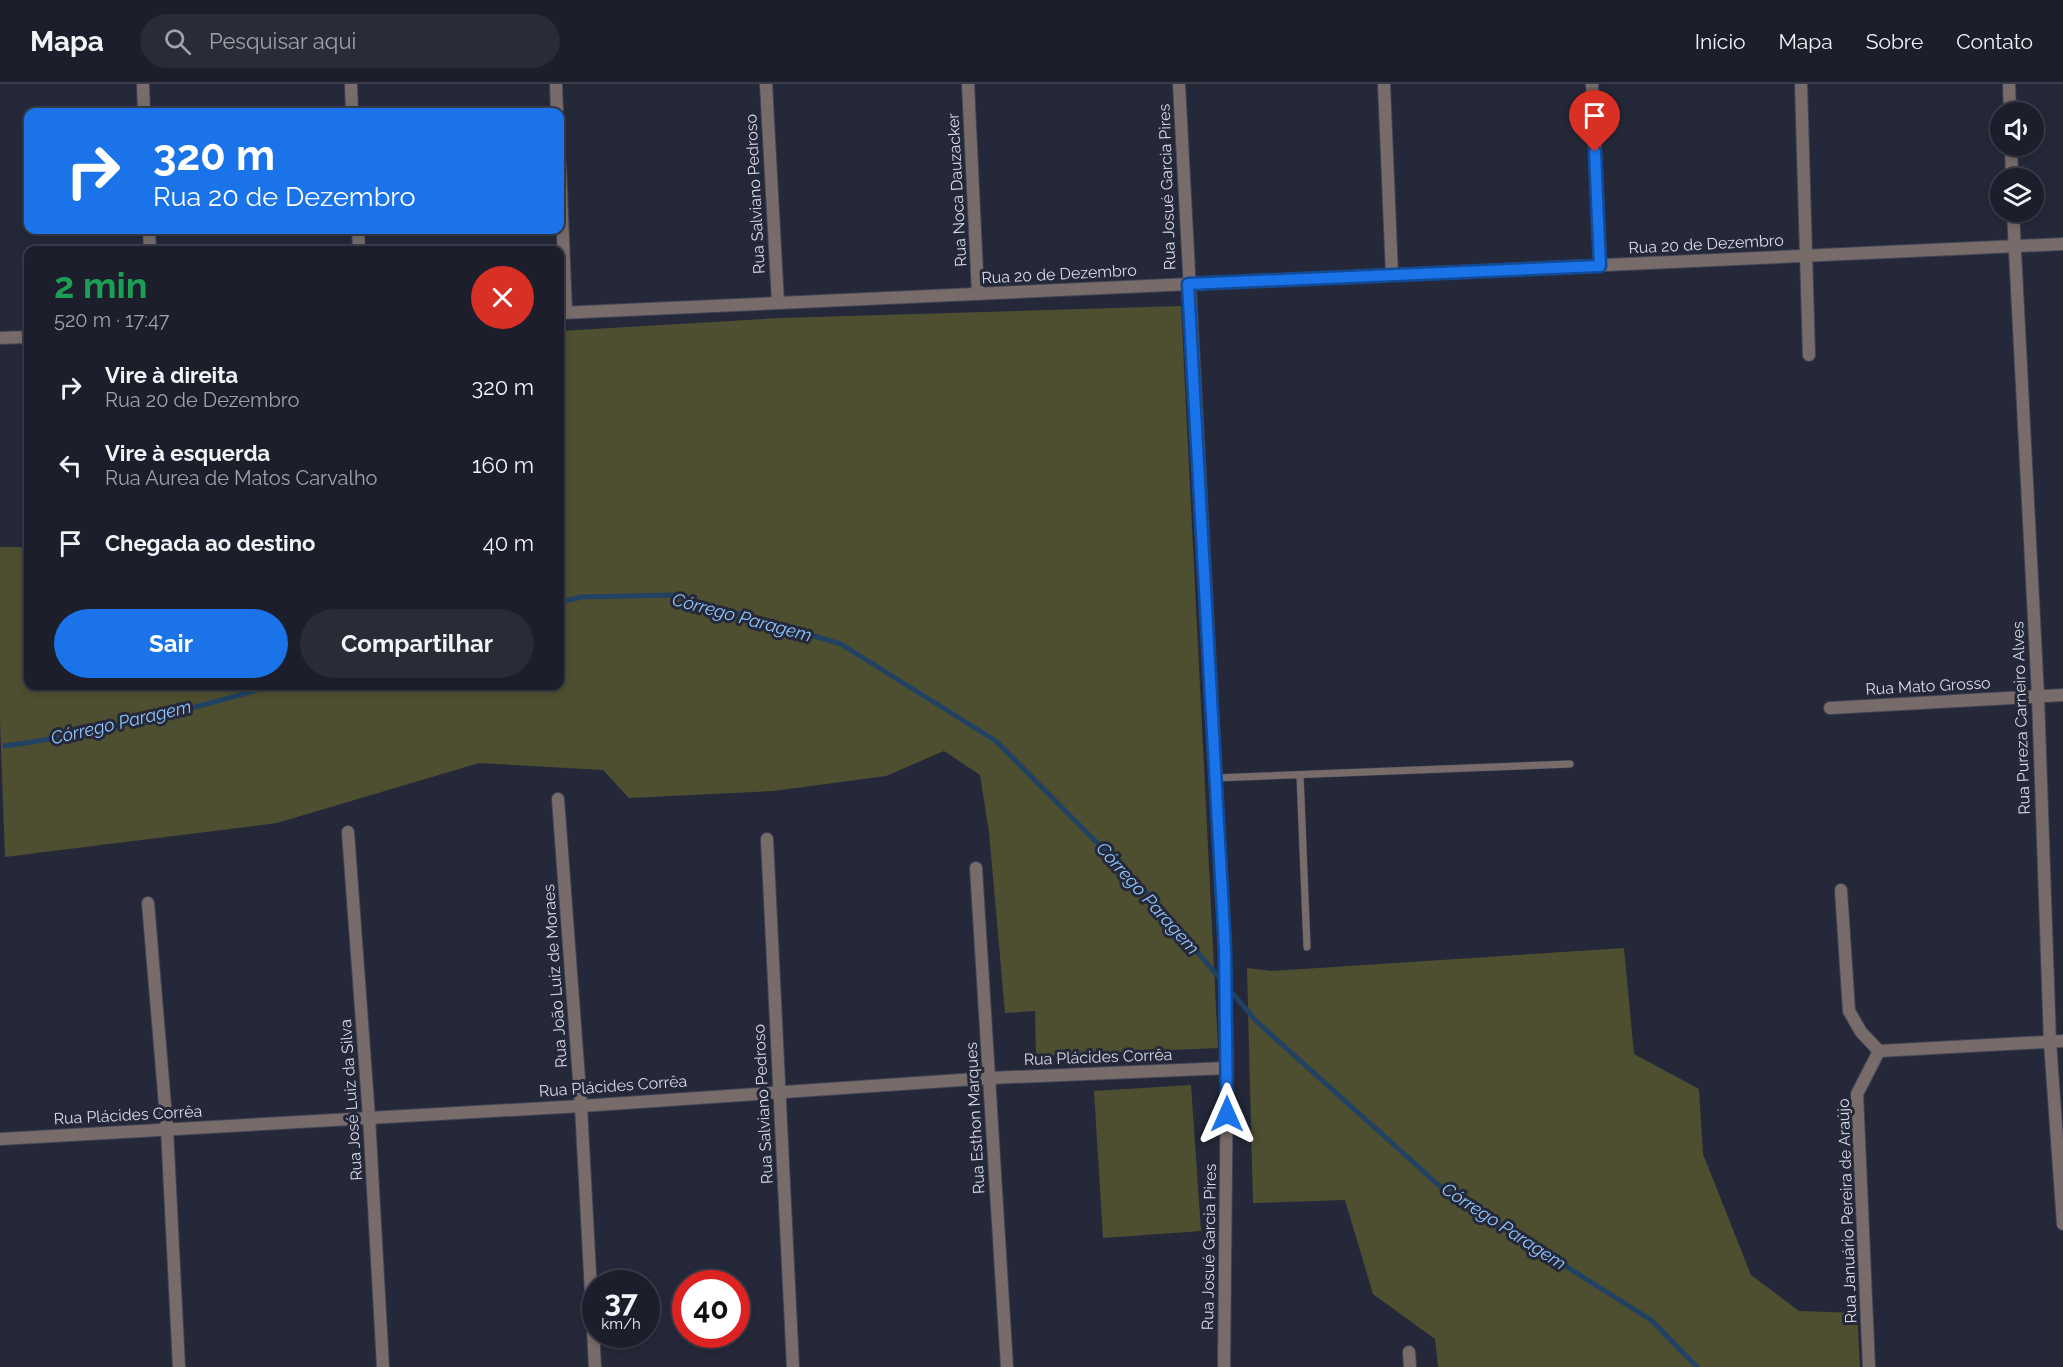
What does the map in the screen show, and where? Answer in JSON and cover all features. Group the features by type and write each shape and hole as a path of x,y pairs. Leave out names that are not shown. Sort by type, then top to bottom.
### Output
{"street":[{"path":"143,84 144,108"},
{"path":"351,84 352,108"},
{"path":"556,84 557,108"},
{"name":"Rua Salviano Pedroso","path":"766,84 778,303"},
{"name":"Rua Noca Dauzacker","path":"968,84 978,294"},
{"name":"Rua Josué Garcia Pires","path":"1179,84 1225,949 1227,1068 1224,1367"},
{"path":"1384,84 1392,275"},
{"path":"1592,84 1600,266"},
{"path":"1801,84 1808,256 1809,355"},
{"path":"2008,84 2009,102"},
{"name":"Rua Pureza Carneiro Alves","path":"2013,222 2057,1042 2063,1224"},
{"name":"Rua 20 de Dezembro","path":"564,313 2063,244"},
{"path":"0,338 24,337"},
{"name":"Rua Mato Grosso","path":"1830,708 2063,695"},
{"name":"Rua João Luiz de Moraes","path":"558,799 581,1106 595,1367"},
{"name":"Rua José Luiz da Silva","path":"348,832 369,1117 383,1367"},
{"name":"Rua Salviano Pedroso","path":"766,839 794,1367"},
{"name":"Rua Esthon Marques","path":"976,868 1007,1367"},
{"path":"1841,890 1849,1011 1861,1032 1879,1051 2057,1042"},
{"path":"148,903 167,1129 179,1367"},
{"name":"Rua Januário Pereira de Araújo","path":"1869,1367 1857,1094 1879,1051"},
{"name":"Rua Plácides Corrêa","path":"0,1139 581,1106 990,1078 1227,1068"},
{"path":"1409,1352 1410,1367"}],"lane":[{"path":"1215,778 1570,764"},
{"path":"1299,775 1307,947"}],"green space":[{"path":"1181,306 1218,1048 1036,1056 1035,1011 1005,1013 989,832 980,775 944,751 886,776 773,791 629,798 603,770 479,763 277,823 5,857 0,721 0,547 24,547 24,690 564,690 564,331 780,318"},
{"path":"1624,948 1634,1054 1699,1089 1703,1154 1751,1275 1799,1311 1857,1313 1860,1367 1438,1367 1435,1339 1373,1294 1345,1200 1253,1203 1247,968 1272,971"},
{"path":"1191,1085 1201,1231 1103,1238 1094,1091"}],"waterway":[{"name":"Córrego Paragem","path":"564,601 582,597 675,595 841,644 996,741 1147,893 1257,1022 1442,1188 1651,1320 1697,1367"},
{"name":"Córrego Paragem","path":"5,746 139,721 257,690"}],"route":[{"path":"1227,1114 1225,949 1188,284 1600,266 1595,152"}]}
